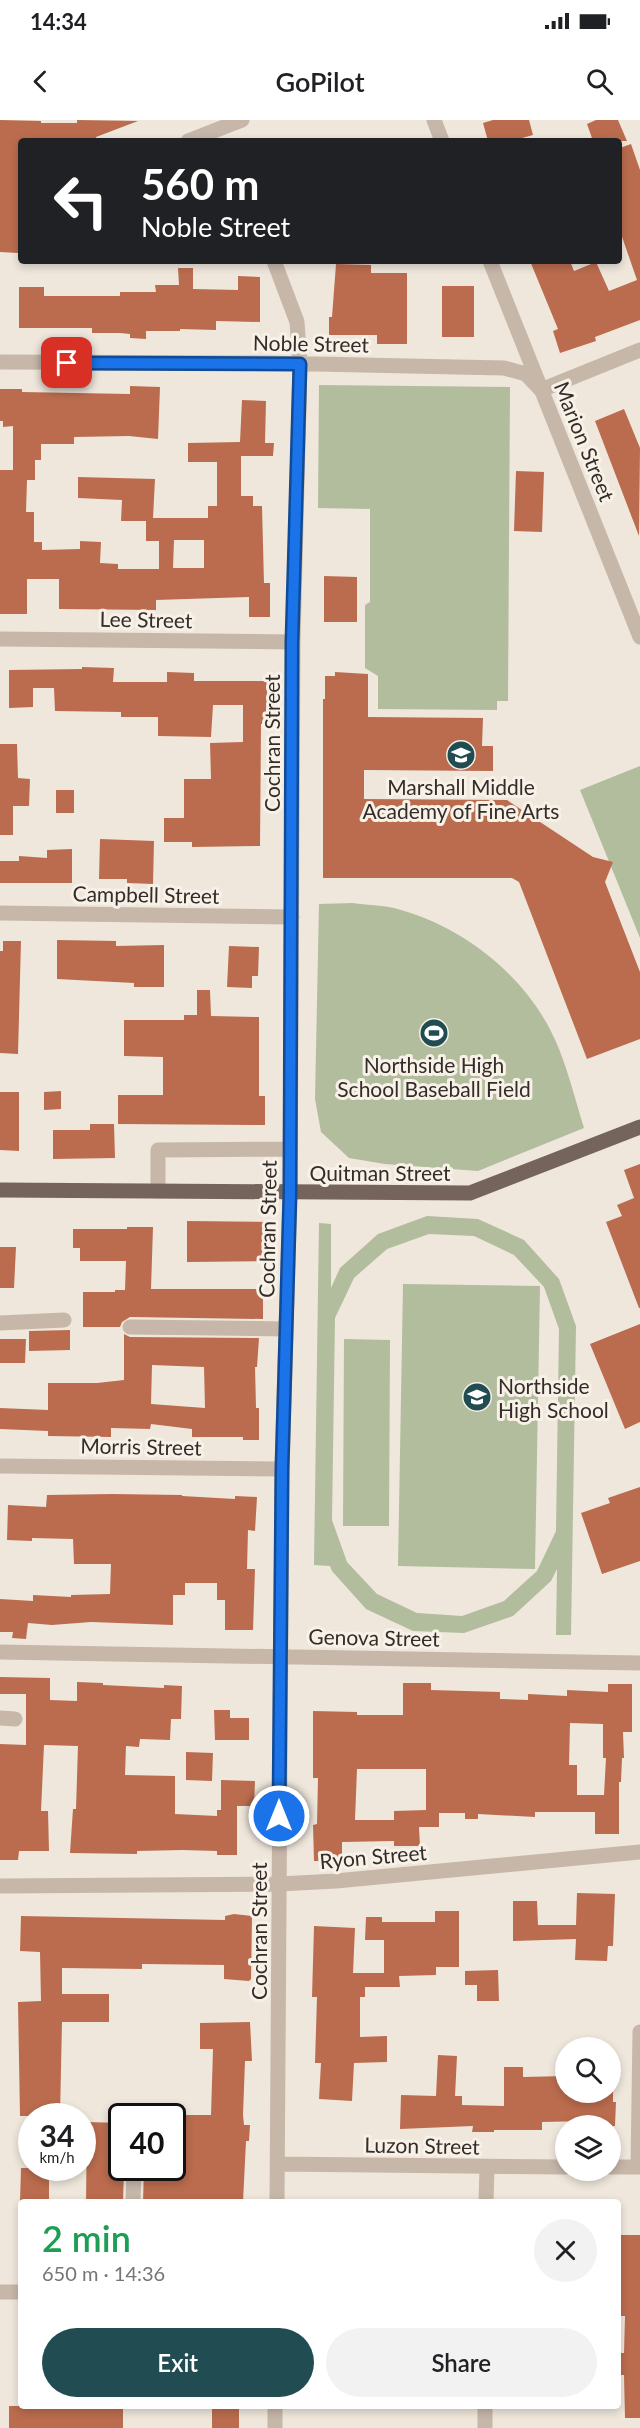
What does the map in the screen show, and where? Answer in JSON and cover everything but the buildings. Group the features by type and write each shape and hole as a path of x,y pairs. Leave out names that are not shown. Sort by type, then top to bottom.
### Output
{"main road":[{"name":"Quitman Street","path":"0,1190 470,1193 640,1127"}],"street":[{"path":"197,138 242,120"},
{"path":"434,120 441,138"},
{"name":"Cochran Street","path":"275,264 297,322 300,364 292,642 290,1193 282,1469 277,2199"},
{"name":"Marion Street","path":"491,264 640,637"},
{"path":"541,390 640,350"},
{"name":"Noble Street","path":"0,362 300,364 512,369 526,374 541,390"},
{"name":"Lee Street","path":"0,639 292,642"},
{"name":"Campbell Street","path":"0,913 292,916"},
{"path":"158,1191 158,1150 290,1149"},
{"path":"0,1323 64,1320"},
{"path":"130,1327 286,1329"},
{"name":"Morris Street","path":"0,1466 282,1469"},
{"name":"Genova Street","path":"0,1652 640,1663"},
{"name":"Ryon Street","path":"0,1886 279,1884 336,1881 640,1852"},
{"path":"621,2167 639,2167 640,2032"},
{"name":"Luzon Street","path":"278,2163 486,2168 555,2167"},
{"path":"486,2168 486,2199"},
{"path":"134,2181 134,2199"},
{"path":"0,2292 18,2292"},
{"path":"274,2428 275,2409"},
{"path":"485,2409 485,2428"}],"green space":[{"path":"319,385 510,387 508,701 497,701 497,710 378,709 378,676 365,668 365,605 370,602 370,509 318,508"},
{"path":"640,766 640,938 580,790"},
{"name":"Northside High School Baseball Field","path":"353,903 394,908 420,916 446,928 493,959 514,979 532,1000 559,1049 584,1128 478,1171 385,1164 349,1158 321,1132 315,1099 319,904"},
{"path":"427,1216 478,1219 524,1240 559,1279 576,1326 571,1635 556,1635 557,1569 551,1581 513,1616 464,1633 413,1631 366,1609 330,1566 314,1565 319,1223 331,1224 331,1288 340,1268 378,1234","holes":["429,1234 474,1236 514,1255 544,1287 559,1329 556,1531 537,1571 504,1601 462,1616 417,1613 377,1594 347,1562 332,1520 335,1318 354,1278 387,1249"]},
{"path":"403,1284 540,1286 535,1569 398,1566"},
{"path":"344,1339 390,1340 389,1526 343,1526"}],"place":[{"name":"Marshall Middle Academy of Fine Arts","path":"461,755"},
{"name":"Northside High School Baseball Field","path":"434,1033"},
{"name":"Northside High School","path":"477,1397"}],"route":[{"path":"67,363 300,364 292,642 290,1193 282,1469 279,1816"}]}
